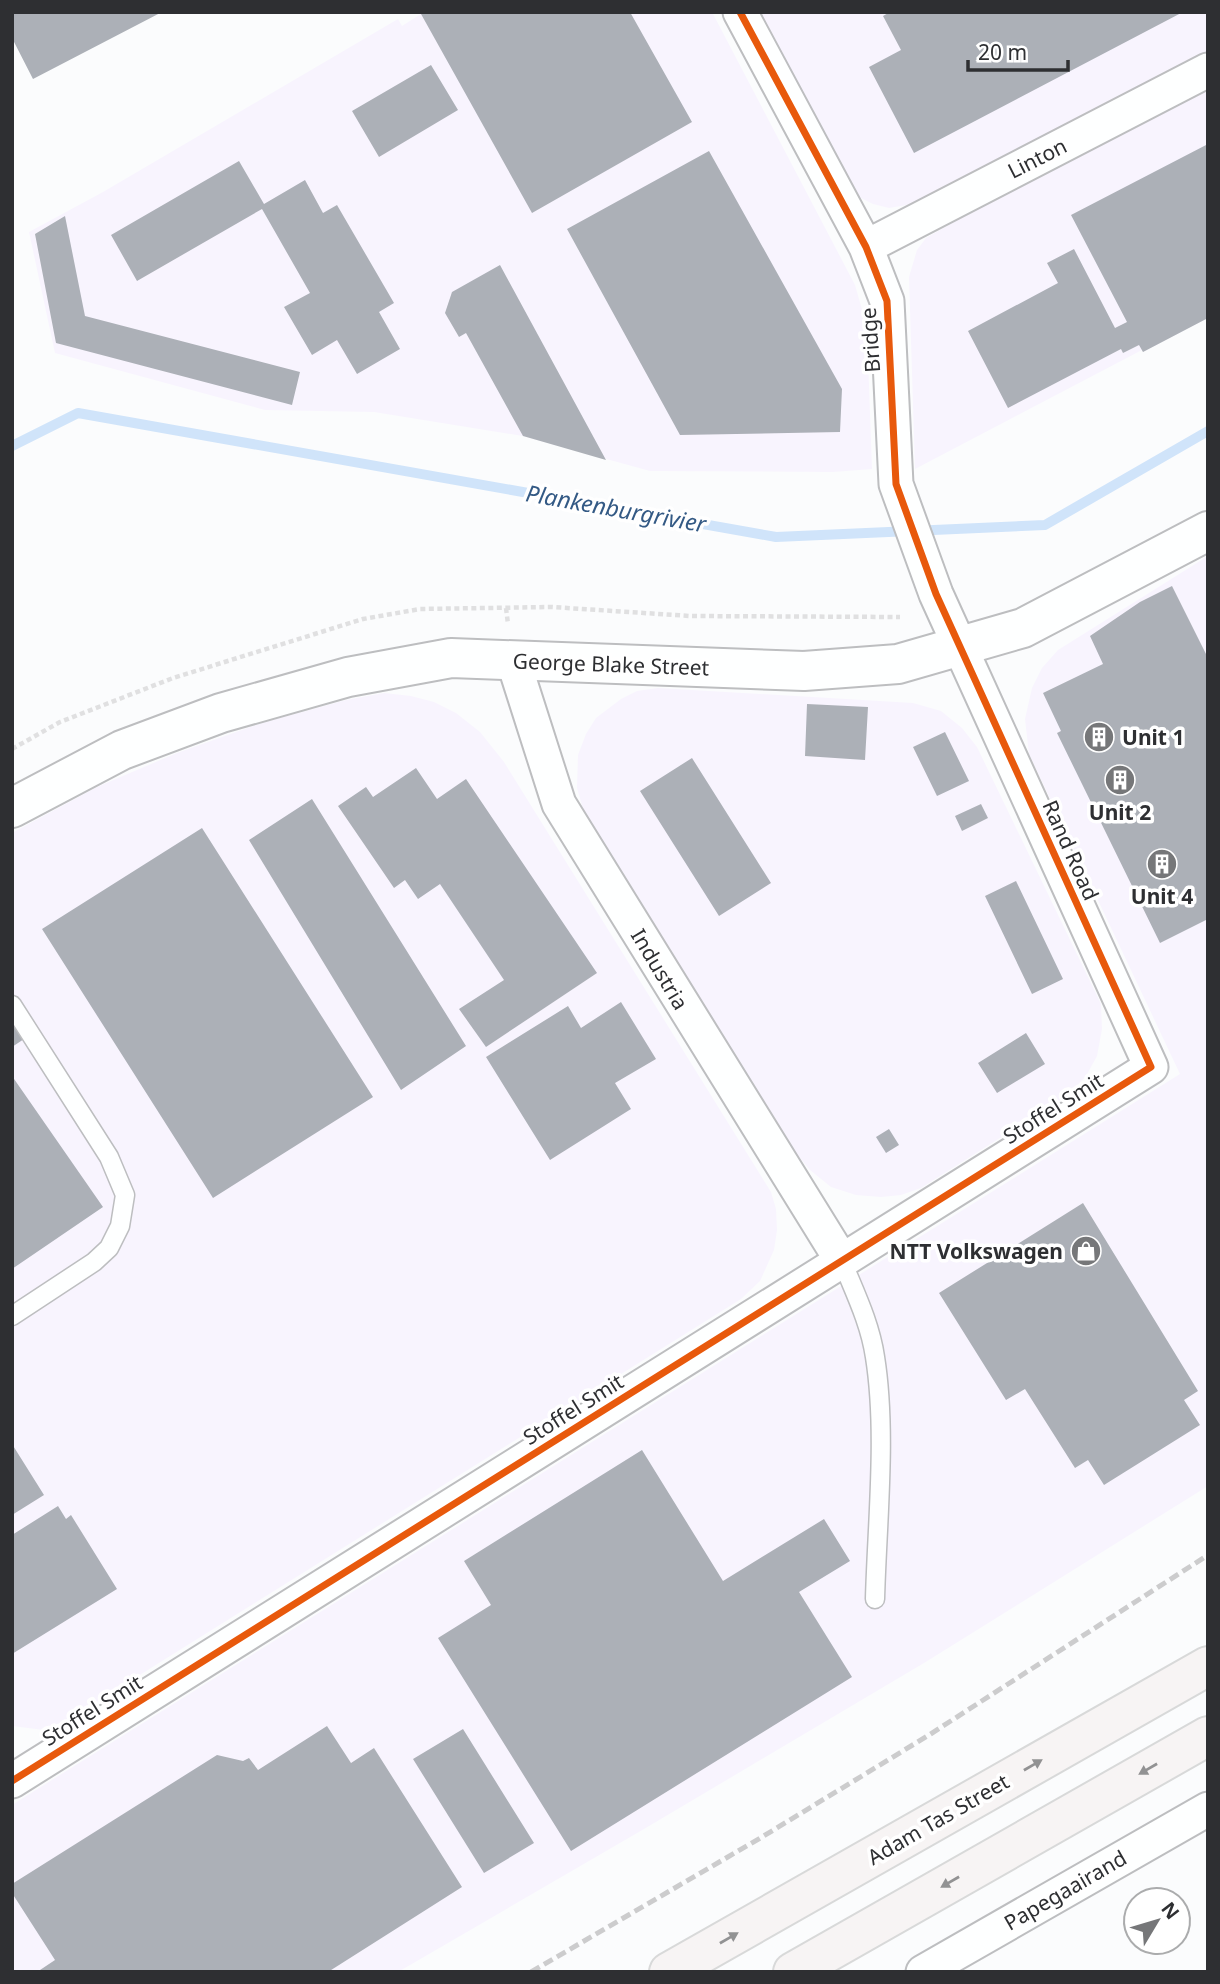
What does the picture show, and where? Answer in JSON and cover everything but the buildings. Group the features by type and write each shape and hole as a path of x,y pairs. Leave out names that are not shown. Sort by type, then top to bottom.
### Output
{"main road":[{"name":"Adam Tas Street","path":"669,1972 1208,1666"},
{"path":"793,1972 1208,1736"}],"street":[{"name":"Bridge","path":"740,12 866,247 887,301 896,484 936,594 960,647"},
{"name":"Linton","path":"866,247 1208,70"},
{"name":"George Blake Street","path":"12,808 122,750 221,713 348,677 451,659 804,671 898,664 1023,628 1208,531"},
{"name":"Rand Road","path":"960,647 1151,1067"},
{"name":"Industria","path":"513,660 559,804 842,1261"},
{"name":"Stoffel Smit","path":"12,1781 1151,1067"},
{"name":"Papegaairand","path":"928,1971 1208,1809"}],"lane":[{"path":"12,1005 109,1157 125,1195 120,1226 109,1248 94,1262 12,1316"},
{"path":"842,1261 866,1318 875,1357 880,1404 875,1599"}],"shaded area":[{"path":"424,12 712,12 855,285 865,320 872,469 833,472 650,471 523,436 374,412 265,410 55,353 29,232 103,192 398,19 402,26"},
{"path":"758,12 1208,12 1208,51 918,203 889,208 859,197 848,182"},
{"path":"1208,89 1208,318 915,469 909,277 917,250 926,238"},
{"path":"1208,556 1208,1486 924,1663 398,1972 12,1972 12,1805 1180,1074 1029,754 1025,719 1032,688 1042,668 1058,650"},
{"path":"658,688 913,703 941,711 962,728 977,747 1101,1004 1102,1029 1097,1056 1086,1076 1069,1094 921,1188 901,1195 856,1195 831,1187 810,1170 795,1152 585,816 577,788 578,755 586,734 596,718 621,699 637,691"},
{"path":"384,693 434,702 456,713 480,732 504,762 771,1192 776,1209 774,1250 760,1281 741,1299 71,1718 44,1730 12,1726 12,833 97,787 177,753 262,723 346,700"}],"waterway":[{"name":"Plankenburgrivier","path":"12,446 78,413 776,537 1045,525 1208,431"}],"railway":[{"path":"531,1972 762,1837 929,1735 1208,1555"}],"cycle path":[{"path":"12,1781 1151,1067 936,594 896,484 887,301 866,247 740,12"}],"place":[{"name":"Unit 1","path":"1099,737"},
{"name":"Unit 2","path":"1120,780"},
{"name":"Unit 4","path":"1162,864"},
{"name":"NTT Volkswagen","path":"1086,1251"}]}
